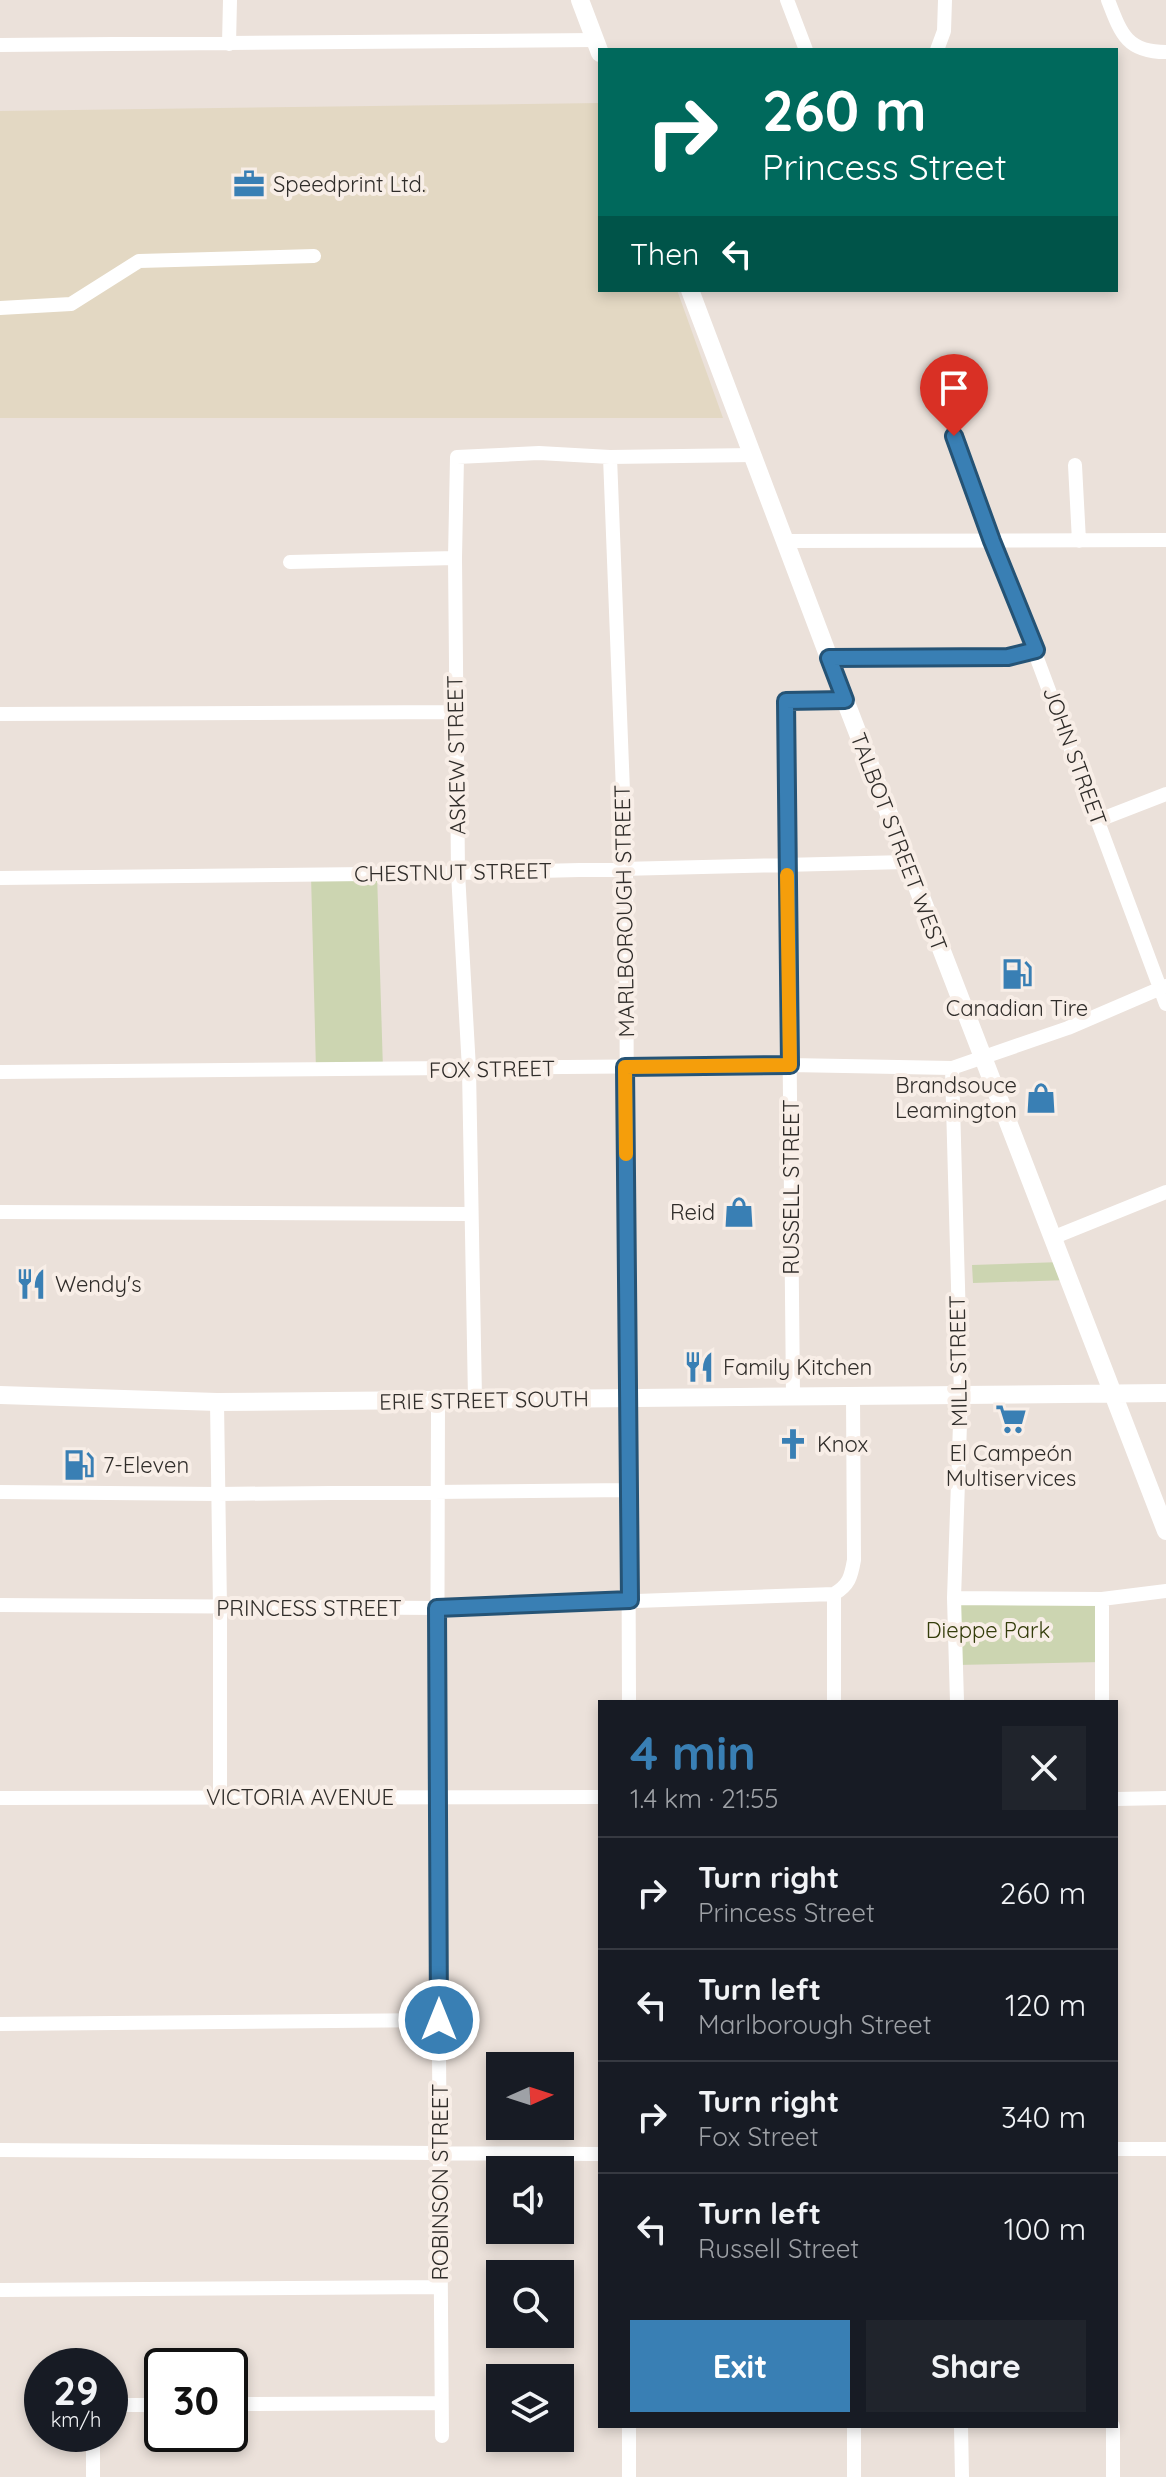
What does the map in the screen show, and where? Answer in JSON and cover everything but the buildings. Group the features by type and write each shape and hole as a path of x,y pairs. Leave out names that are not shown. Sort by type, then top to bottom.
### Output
{"main road":[{"path":"580,0 598,47"},
{"name":"TALBOT STREET WEST","path":"691,292 1166,1531"},
{"name":"ERIE STREET SOUTH","path":"0,1395 217,1402 1166,1393"}],"street":[{"path":"229,44 230,0"},
{"path":"787,0 805,48"},
{"path":"938,48 946,16 945,0"},
{"path":"1110,5 1131,44 1143,51 1166,52"},
{"path":"0,45 598,47"},
{"path":"0,308 71,304 139,261 314,256"},
{"name":"JOHN STREET","path":"956,418 954,436 1163,987 1166,1004"},
{"name":"ASKEW STREET","path":"475,1399 469,1069 458,873 457,457 539,453 610,457"},
{"path":"610,457 753,455"},
{"name":"MARLBOROUGH STREET","path":"610,457 626,869 629,1700"},
{"path":"1075,465 1079,541"},
{"path":"784,541 1166,540"},
{"path":"290,562 455,558"},
{"path":"829,658 1008,657 1036,650"},
{"name":"RUSSELL STREET","path":"793,1396 786,701 845,700"},
{"path":"0,714 456,712"},
{"path":"1099,820 1166,794"},
{"name":"CHESTNUT STREET","path":"0,878 458,873 907,862"},
{"name":"FOX STREET","path":"0,1072 790,1065 952,1068 1068,1028 1163,987"},
{"name":"MILL STREET","path":"952,1068 961,1395 954,1598 957,1700"},
{"path":"1052,1238 1166,1192"},
{"path":"0,1212 470,1214"},
{"path":"834,1700 834,1594 851,1579 855,1515 853,1395"},
{"name":"ROBINSON STREET","path":"438,1400 437,1797 442,2436"},
{"path":"217,1402 220,1796"},
{"path":"0,1492 217,1494 628,1490"},
{"path":"954,1598 1102,1599 1166,1591"},
{"name":"PRINCESS STREET","path":"0,1605 437,1608 834,1594"},
{"path":"1102,1599 1102,1700"},
{"name":"VICTORIA AVENUE","path":"0,1798 598,1797"},
{"path":"1118,1799 1166,1798"},
{"path":"0,2024 439,2020"},
{"path":"1118,2149 1166,2149"},
{"path":"0,2150 598,2154"},
{"path":"0,2290 440,2287"},
{"path":"248,2404 441,2403"},
{"path":"629,2428 629,2477"},
{"path":"854,2428 854,2477"},
{"path":"961,2428 962,2477"},
{"path":"1113,2428 1113,2477"},
{"path":"93,2452 93,2477"}],"shaded area":[{"path":"598,103 598,292 678,292 723,418 0,418 0,111"}],"green space":[{"path":"377,873 383,1070 316,1070 311,875"},
{"path":"1062,1262 1069,1280 973,1283 972,1265"},
{"name":"Dieppe Park","path":"954,1598 1102,1599 1102,1662 956,1665"}],"slow traffic":[{"path":"626,1154 625,1067 790,1065 787,875"}],"place":[{"name":"Speedprint Ltd.","path":"249,184"},
{"name":"Canadian Tire","path":"1017,974"},
{"name":"Brandsouce Leamington","path":"1041,1098"},
{"name":"Reid","path":"739,1212"},
{"name":"Wendy's","path":"31,1284"},
{"name":"Family Kitchen","path":"699,1367"},
{"name":"El Campeón Multiservices","path":"1011,1419"},
{"name":"Knox","path":"793,1444"},
{"name":"7-Eleven","path":"79,1465"}],"route":[{"path":"439,2020 437,1608 630,1600 625,1067 790,1065 786,701 845,700 829,658 1008,657 1036,650 954,436"}]}
